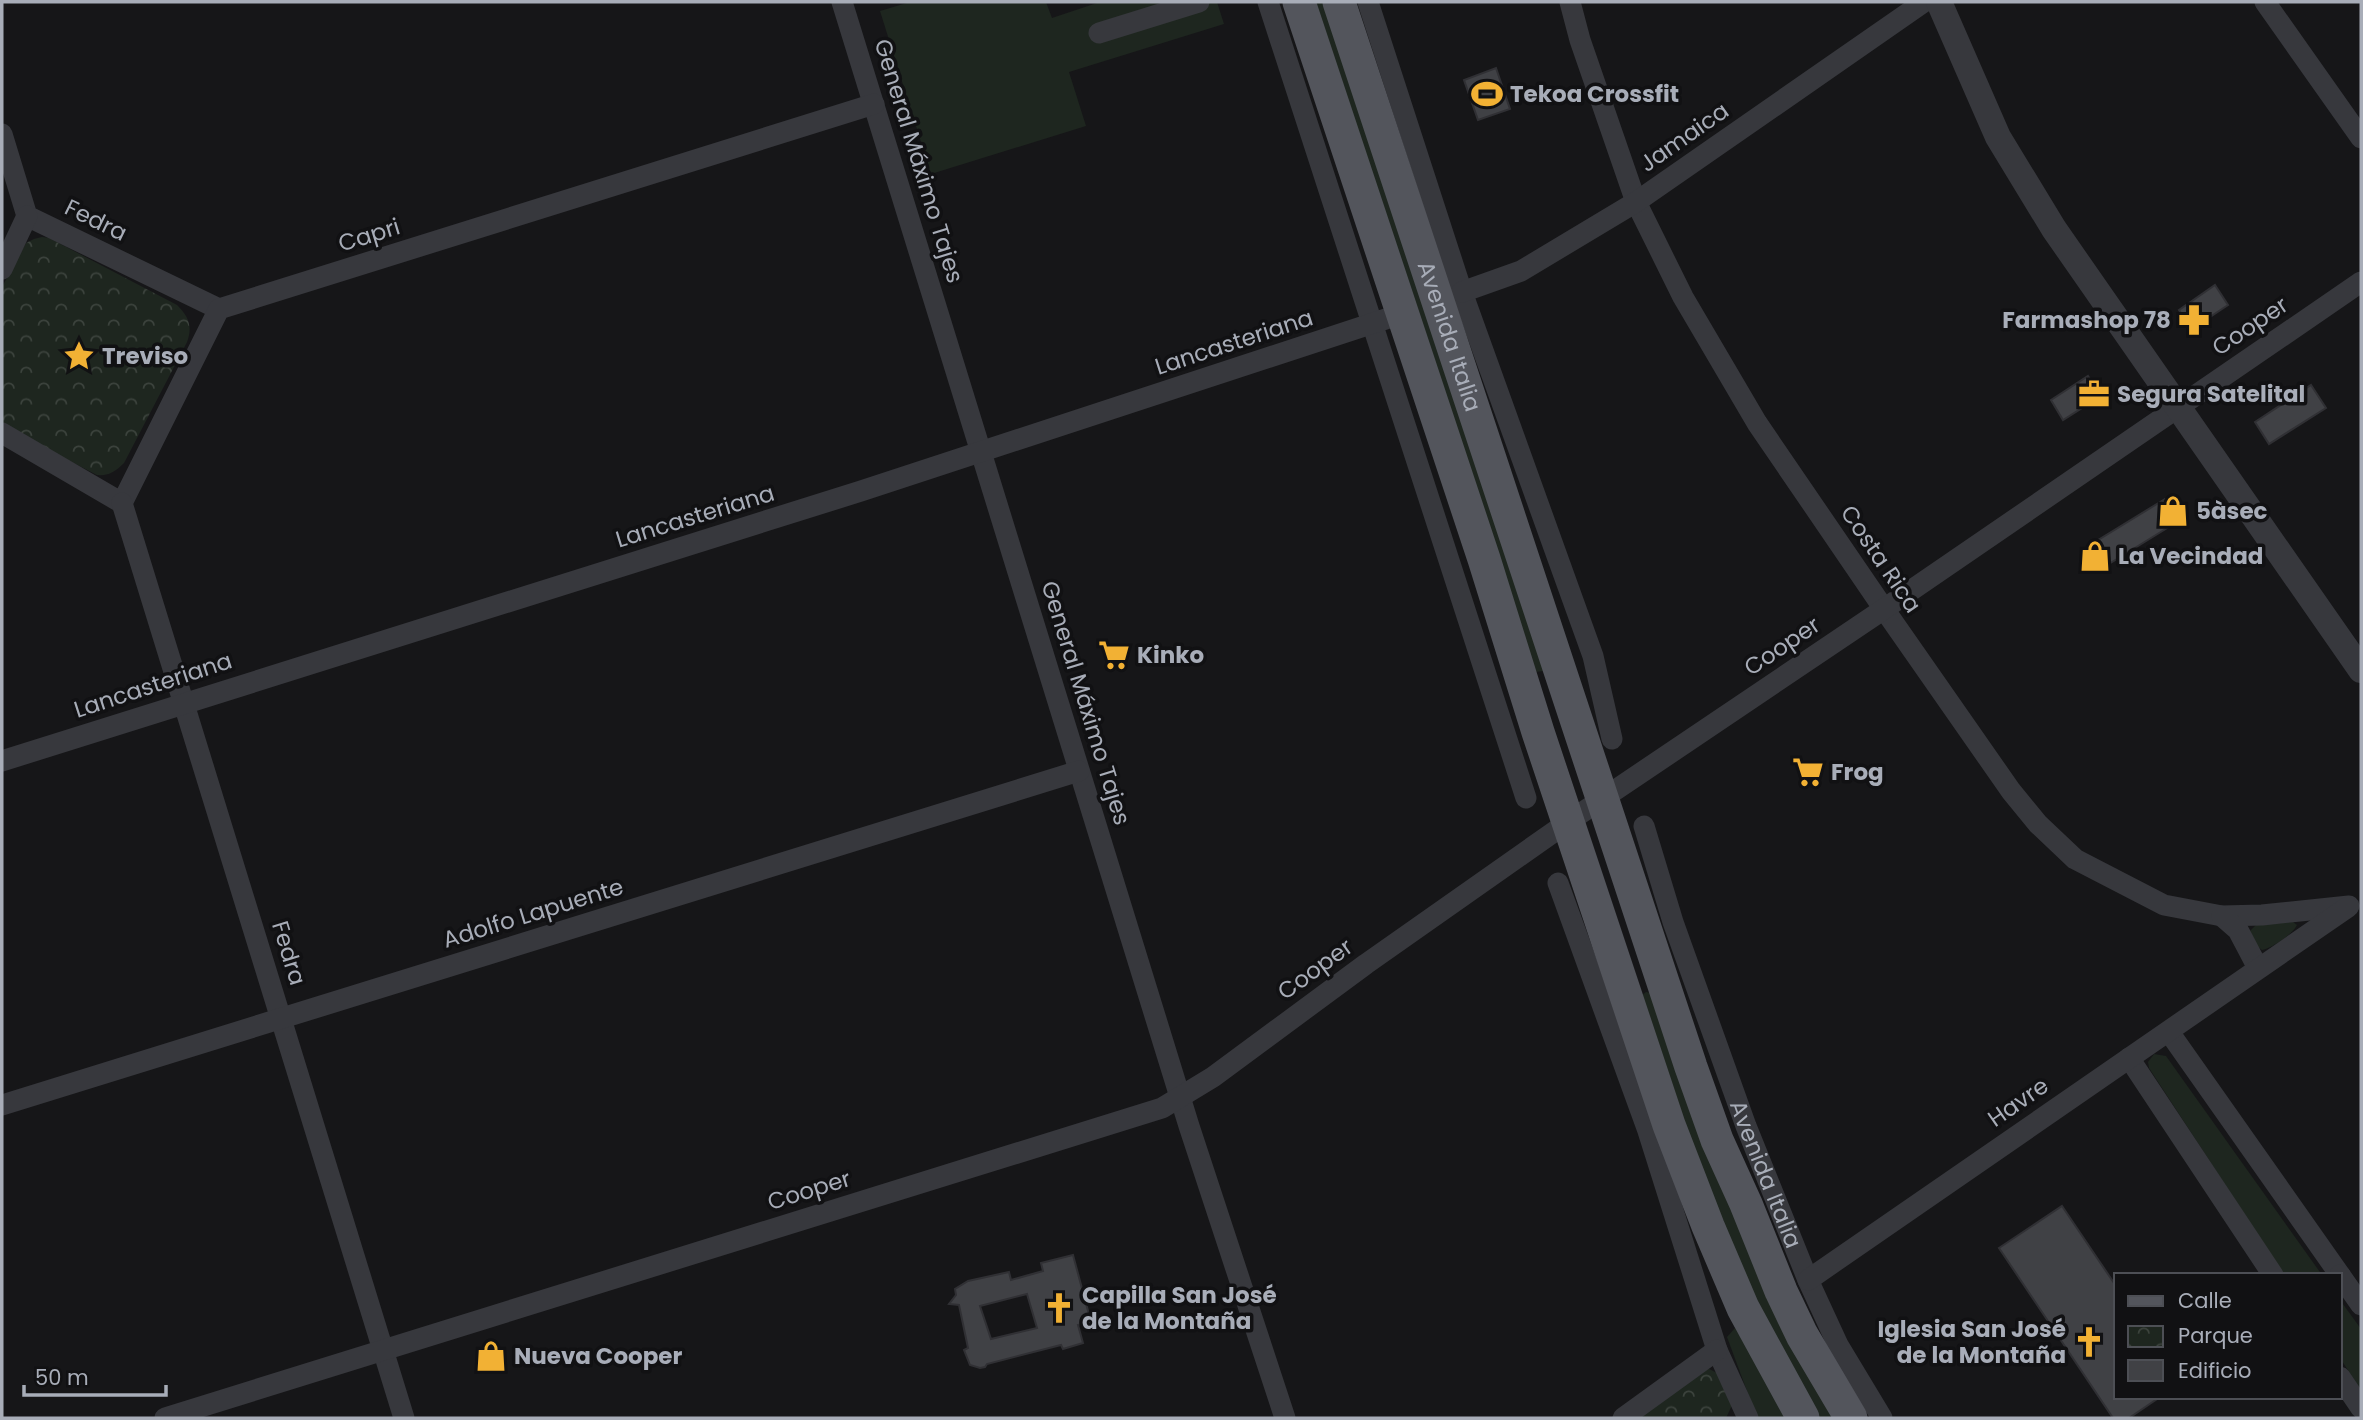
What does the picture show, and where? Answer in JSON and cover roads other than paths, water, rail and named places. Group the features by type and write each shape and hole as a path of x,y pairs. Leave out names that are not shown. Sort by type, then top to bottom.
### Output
{"main road":[{"name":"Avenida Italia","path":"1299,2 1305,68 1387,320 1484,559 1524,688 1523,739 1568,822 1596,945 1626,992 1658,1128 1680,1188 1707,1226 1743,1308 1803,1418"},
{"name":"Avenida Italia","path":"1339,2 1603,799 1660,948 1717,1140 1802,1335 1851,1418"},
{"path":"1524,688 1553,728 1582,794 1591,799 1603,799"},
{"path":"1568,822 1584,820 1592,826 1598,835 1625,918 1636,935 1660,948"}],"street":[{"name":"General Máximo Tajes","path":"842,2 1079,771 1285,1418"},
{"path":"1099,33 1199,2"},
{"name":"Avenida Italia","path":"1268,2 1305,68"},
{"name":"Avenida Italia","path":"1368,2 1462,292 1593,656 1612,739"},
{"name":"Costa Rica","path":"1570,2 1580,40 1636,202 1683,297 1757,423 2011,791 2038,824 2075,859 2164,905 2222,916 2262,915 2355,902"},
{"name":"Jamaica","path":"1462,292 1521,271 1636,202 1924,2"},
{"path":"1939,2 1998,137 2054,229 2361,670"},
{"path":"2265,2 2361,138"},
{"name":"Capri","path":"219,309 874,104"},
{"name":"Fedra","path":"2,134 27,216 219,309"},
{"path":"2,269 27,216"},
{"name":"Cooper","path":"164,1418 1162,1108 1213,1077 1366,964 1568,822 2361,282"},
{"path":"2,433 122,503 219,309"},
{"name":"Avenida Italia","path":"1387,320 1452,572 1495,702 1523,739 1526,798"},
{"name":"Lancasteriana","path":"2,761 982,452 1387,320"},
{"name":"Fedra","path":"122,503 404,1418"},
{"path":"1452,572 1484,559"},
{"path":"1471,629 1502,616"},
{"path":"1495,702 1593,656"},
{"name":"Adolfo Lapuente","path":"2,1105 1079,771"},
{"name":"Avenida Italia","path":"1644,826 1660,948 1746,1126 1808,1280 1838,1345 1882,1418"},
{"name":"Avenida Italia","path":"1558,883 1596,945 1658,1128"},
{"name":"Havre","path":"1808,1280 2355,902"},
{"path":"2222,916 2238,930 2258,968"},
{"path":"1626,992 1660,948"},
{"path":"2169,1032 2339,1273"},
{"path":"2129,1058 2272,1273"},
{"name":"Avenida Italia","path":"1680,1188 1717,1350 1746,1417"},
{"path":"2342,1278 2361,1305"},
{"path":"1623,1418 1717,1350"},
{"path":"2342,1380 2361,1408"}],"place":[{"name":"Tekoa Crossfit","path":"1487,94"},
{"name":"Farmashop 78","path":"2194,320"},
{"name":"Treviso","path":"79,356"},
{"name":"Segura Satelital","path":"2094,394"},
{"name":"5àsec","path":"2173,511"},
{"name":"La Vecindad","path":"2095,556"},
{"name":"Kinko","path":"1114,655"},
{"name":"Frog","path":"1808,772"},
{"name":"Capilla San José de la Montaña","path":"1059,1308"},
{"name":"Iglesia San José de la Montaña","path":"2089,1342"},
{"name":"Nueva Cooper","path":"491,1356"}]}
